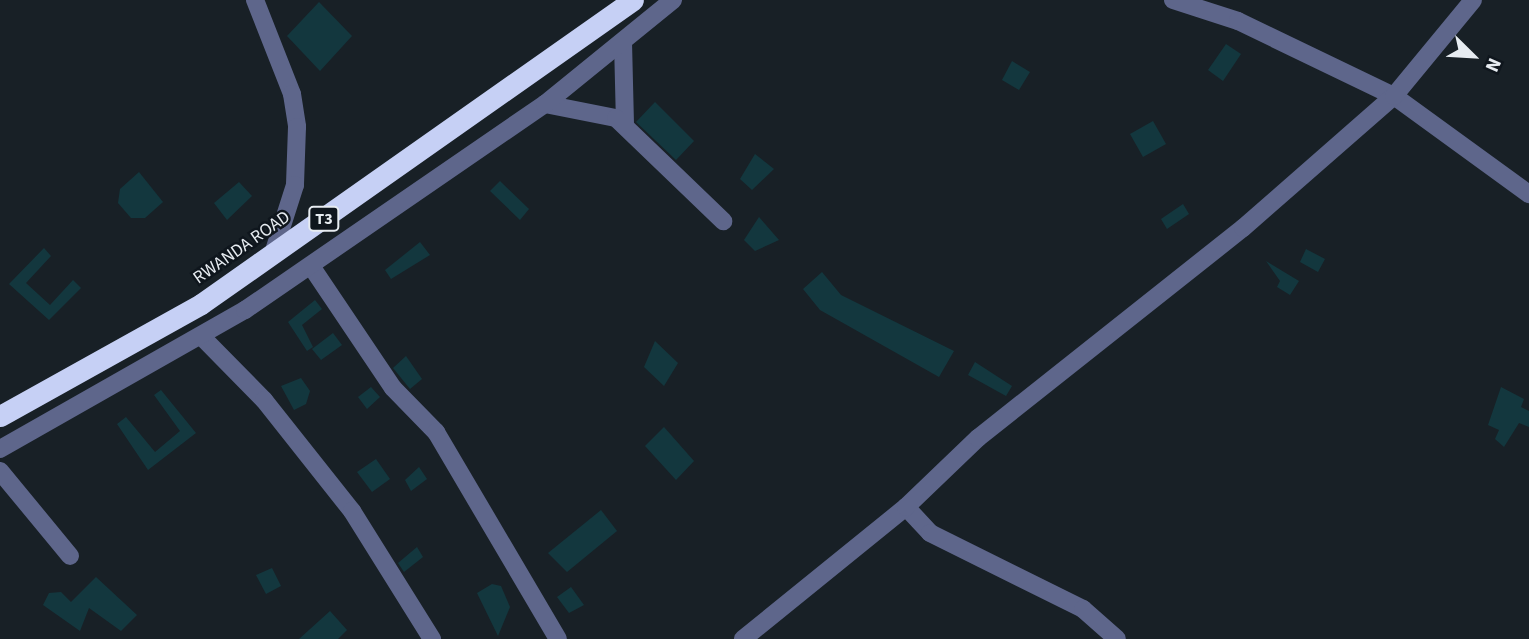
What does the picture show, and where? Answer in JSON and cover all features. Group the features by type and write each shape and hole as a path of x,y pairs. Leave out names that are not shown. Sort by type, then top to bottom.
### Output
{"highway":[{"name":"RWANDA ROAD","path":"0,415 201,304 633,0"}],"street":[{"path":"256,0 292,94 297,127 295,185 274,254"},
{"path":"0,449 202,338 311,266 545,104 673,0"},
{"path":"1172,0 1238,21 1394,96 1529,194"},
{"path":"743,639 906,507 978,438 1243,228 1394,96 1473,0"},
{"path":"623,42 625,125"},
{"path":"545,104 593,109 625,125 723,222"},
{"path":"311,266 393,388 436,432 558,639"},
{"path":"202,338 264,400 352,511 432,639"},
{"path":"0,471 70,556"},
{"path":"906,507 930,533 1083,610 1117,639"}],"building":[{"path":"319,2 352,36 320,71 287,36"},
{"path":"1226,44 1241,54 1223,81 1208,70"},
{"path":"1012,61 1030,72 1019,90 1002,80"},
{"path":"655,102 694,141 676,160 636,122"},
{"path":"1153,121 1166,144 1143,157 1130,134"},
{"path":"755,154 774,169 752,190 740,179"},
{"path":"139,172 163,202 145,218 131,218 118,203 120,189"},
{"path":"500,181 529,209 520,220 490,191"},
{"path":"239,182 252,196 227,220 214,203"},
{"path":"1183,204 1189,214 1167,229 1161,219"},
{"path":"759,217 779,240 755,251 744,240"},
{"path":"420,242 430,255 391,279 385,270"},
{"path":"44,248 51,256 26,283 50,305 73,280 81,288 49,320 9,284"},
{"path":"1306,249 1325,259 1318,272 1300,262"},
{"path":"1266,261 1299,281 1290,295 1277,287 1280,281"},
{"path":"822,272 841,295 954,351 939,377 820,310 803,289"},
{"path":"315,300 322,309 302,325 313,347 307,351 288,322"},
{"path":"333,333 342,345 321,360 312,349"},
{"path":"655,341 678,363 664,386 644,367"},
{"path":"406,356 422,379 410,389 393,368"},
{"path":"975,362 1012,386 1006,396 968,375"},
{"path":"301,378 310,391 306,404 294,410 281,386"},
{"path":"371,387 380,397 367,409 358,397"},
{"path":"1501,387 1524,399 1521,407 1529,411 1529,427 1519,423 1504,447 1495,439 1499,430 1488,425"},
{"path":"161,390 196,433 148,470 117,424 126,417 155,452 180,431 154,395"},
{"path":"664,427 694,461 676,480 645,446"},
{"path":"376,459 390,479 372,492 357,472"},
{"path":"419,467 427,479 411,491 405,480"},
{"path":"601,510 617,531 567,572 548,553"},
{"path":"417,547 423,557 404,572 398,563"},
{"path":"272,568 281,586 266,594 256,575"},
{"path":"96,577 137,615 121,631 89,608 80,631 43,605 49,593 61,592 71,602"},
{"path":"492,584 501,586 510,607 498,636 477,593"},
{"path":"571,587 584,605 569,613 557,597"},
{"path":"330,611 347,630 338,639 299,639"}]}
